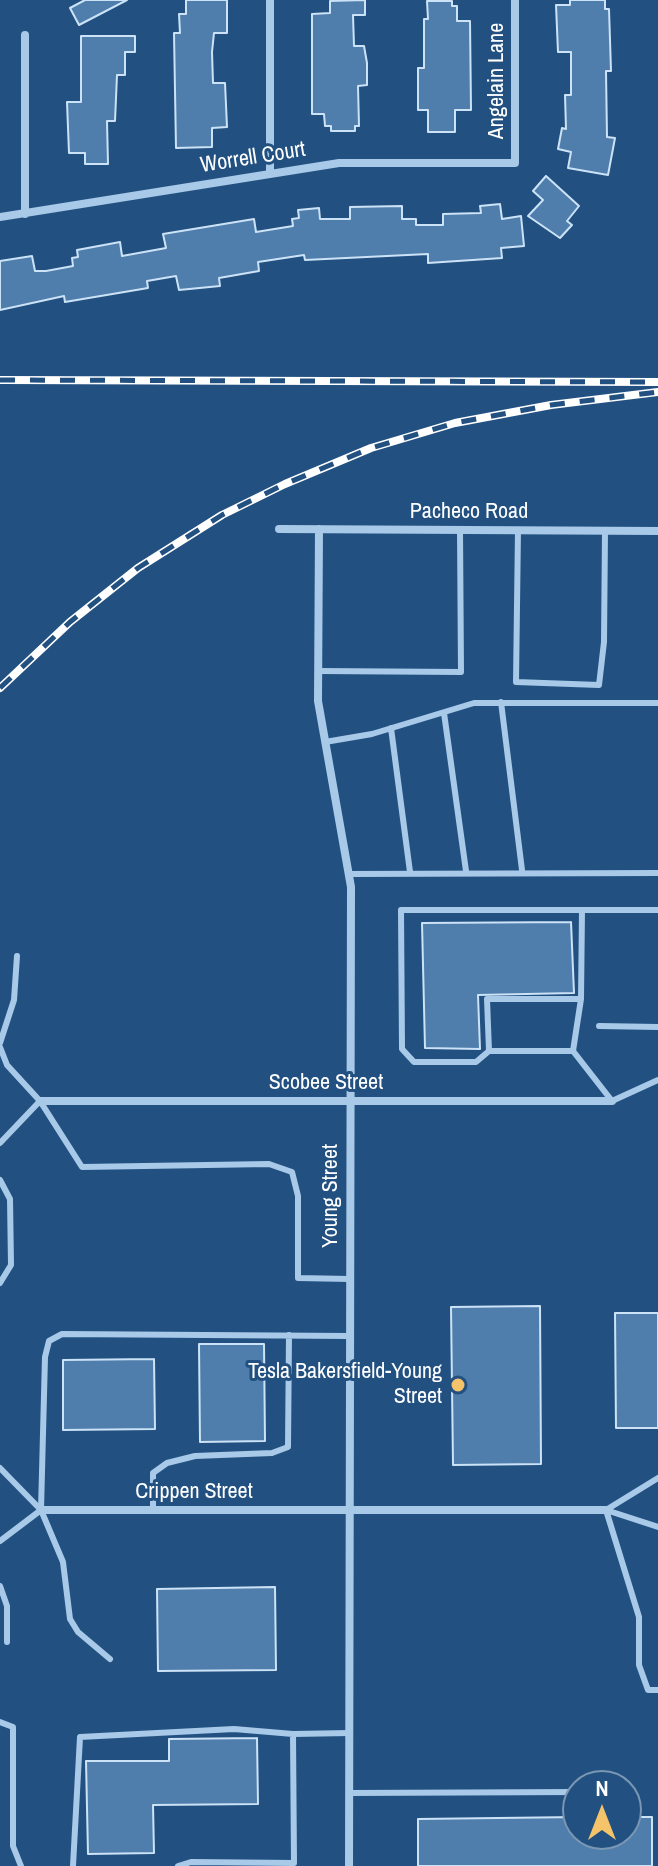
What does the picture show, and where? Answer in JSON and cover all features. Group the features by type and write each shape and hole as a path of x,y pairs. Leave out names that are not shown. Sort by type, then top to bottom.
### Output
{"street":[{"path":"270,0 270,173"},
{"name":"Angelain Lane","path":"515,0 515,163"},
{"path":"25,35 25,214"},
{"name":"Worrell Court","path":"0,217 339,163 515,163"},
{"name":"Pacheco Road","path":"279,529 658,531"},
{"name":"Young Street","path":"319,529 318,701 349,874 349,1866"},
{"name":"Scobee Street","path":"40,1101 612,1101"},
{"name":"Crippen Street","path":"41,1510 606,1510"}],"lane":[{"path":"318,671 461,672 460,530"},
{"path":"518,530 516,682 599,685 604,642 605,531"},
{"path":"501,702 522,870"},
{"path":"325,742 391,728 474,703 658,703"},
{"path":"444,713 466,871"},
{"path":"391,728 410,872"},
{"path":"349,874 522,870 658,873"},
{"path":"573,1051 489,1051 476,1062 414,1062 402,1049 401,910 658,910"},
{"path":"582,910 581,999 573,1051 612,1101 658,1080"},
{"path":"17,956 14,1000 0,1045 7,1065 40,1101 82,1167 269,1164 292,1172 298,1196 298,1278 349,1279"},
{"path":"489,1051 487,999 581,999"},
{"path":"599,1026 658,1027"},
{"path":"0,1143 40,1101"},
{"path":"0,1180 10,1199 11,1265 0,1283"},
{"path":"41,1510 45,1357 49,1341 62,1334 214,1332 348,1336"},
{"path":"153,1510 153,1473 167,1463 195,1456 272,1453 288,1447 289,1335"},
{"path":"0,1468 41,1510 63,1562 70,1619 78,1632 110,1659"},
{"path":"606,1510 658,1478"},
{"path":"0,1541 41,1510"},
{"path":"606,1510 658,1527"},
{"path":"606,1510 639,1617 639,1665 648,1690 658,1690"},
{"path":"0,1586 7,1606 7,1642"},
{"path":"0,1722 13,1727 13,1846 21,1866"},
{"path":"73,1866 80,1737 234,1729 293,1734 350,1733"},
{"path":"178,1866 191,1862 294,1863 293,1734"},
{"path":"349,1793 562,1792"}],"building":[{"path":"85,0 127,0 79,25 70,8"},
{"path":"186,0 227,0 227,33 214,33 212,52 213,83 225,83 227,127 212,128 212,147 176,148 174,33 180,33 179,14 186,14"},
{"path":"365,0 365,15 353,15 354,46 364,46 367,63 367,85 358,86 359,126 355,126 355,131 331,131 331,126 325,126 324,114 312,114 312,14 330,13 330,1"},
{"path":"570,0 605,0 605,9 609,9 611,71 606,71 607,137 615,138 608,175 568,168 571,152 558,149 562,128 566,129 565,95 571,95 571,52 558,52 556,5 570,5"},
{"path":"427,1 452,1 452,6 457,6 457,21 470,21 471,110 455,110 455,132 428,132 428,110 418,110 418,68 424,68"},
{"path":"81,36 135,36 135,52 125,52 125,75 117,75 115,121 107,121 108,164 85,164 85,153 69,153 67,102 81,102"},
{"path":"546,176 579,206 567,221 572,225 560,238 528,216 543,200 533,191"},
{"path":"500,204 502,219 521,216 524,246 501,248 502,258 428,263 428,254 305,260 304,255 258,262 259,271 219,278 220,286 179,290 176,276 147,281 148,288 65,302 64,296 0,310 0,261 32,256 35,271 46,271 73,266 72,258 78,257 77,250 120,242 122,256 166,248 163,234 254,219 256,232 293,226 292,219 299,218 298,210 319,208 320,219 350,219 350,207 402,206 402,219 416,219 416,225 443,225 443,214 481,213 480,206"},
{"path":"571,922 574,993 478,995 480,1049 425,1048 422,923"},
{"path":"540,1306 541,1464 453,1465 451,1307"},
{"path":"615,1313 658,1313 658,1428 616,1428"},
{"path":"199,1344 264,1344 265,1441 200,1442"},
{"path":"154,1359 155,1429 63,1430 63,1360"},
{"path":"275,1587 276,1670 158,1671 157,1589"},
{"path":"257,1738 258,1804 153,1805 154,1853 88,1854 86,1761 169,1761 169,1739"},
{"path":"562,1817 562,1850 642,1850 642,1817 652,1817 652,1866 418,1866 418,1819"}],"railway":[{"path":"0,380 658,382"},
{"path":"0,688 70,622 138,568 222,515 285,484 371,448 455,423 551,405 658,392"}],"place":[{"name":"Tesla Bakersfield-Young Street","path":"458,1385"}]}
